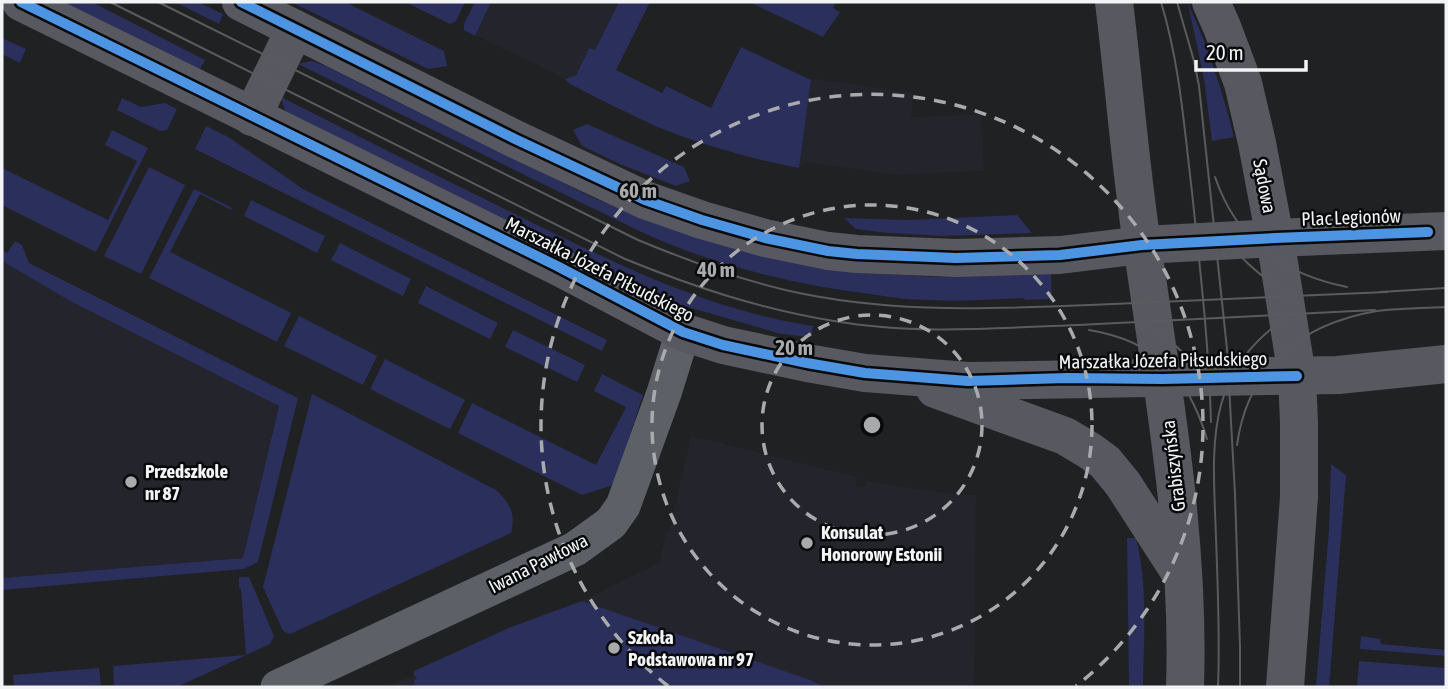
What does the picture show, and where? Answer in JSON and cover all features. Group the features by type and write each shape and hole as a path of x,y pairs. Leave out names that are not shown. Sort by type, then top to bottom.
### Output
{"main road":[{"name":"Marszałka Józefa Piłsudskiego","path":"21,2 557,266 683,332 723,345 865,373 968,381 1297,376"},
{"path":"241,2 515,139 645,200 765,238 828,251 956,258 1060,255 1142,245 1275,237"},
{"path":"1114,2 1142,245"},
{"name":"Sądowa","path":"1211,2 1243,83 1275,237 1297,376"},
{"path":"252,117 295,29"},
{"name":"Plac Legionów","path":"1275,237 1446,231"},
{"name":"Grabiszyńska","path":"1142,245 1170,430 1184,579 1185,687"},
{"path":"1285,687 1299,497 1297,376 1368,373 1446,364"},
{"path":"900,377 1065,436 1090,450 1111,467 1184,579"}],"street":[{"name":"Iwana Pawłowa","path":"278,687 575,548 611,523 623,506 683,332"}],"shaded area":[{"path":"56,2 92,2 205,60 198,73"},
{"path":"175,2 198,2 223,14 219,24"},
{"path":"291,2 345,2 444,51 447,66 428,69"},
{"path":"405,2 465,2 456,21 450,24"},
{"path":"475,2 619,2 595,50 589,48 576,75 565,79 464,30 464,24"},
{"path":"475,2 491,2 475,36 464,30 464,24"},
{"path":"619,2 650,2 616,70 662,93 666,86 711,108 741,47 811,80 799,168 689,139 653,125 570,84 565,79 576,75 589,48 595,50"},
{"path":"749,2 836,2 833,8 840,12 823,37"},
{"path":"1188,4 1214,69 1234,137 1212,141 1204,79"},
{"path":"2,38 26,49 20,63 2,54"},
{"path":"312,61 596,199 657,224 852,272 936,277 1051,273 1052,299 952,301 899,298 810,285 750,271 692,253 635,229 298,64"},
{"path":"811,80 914,93 911,117 981,114 984,171 895,175 805,162 799,168"},
{"path":"281,97 633,270 739,310 813,326 811,337 781,334 657,298 285,111"},
{"path":"122,98 141,107 165,103 177,109 167,130 160,131 117,110"},
{"path":"587,124 684,167 690,181 676,186 582,146 573,130"},
{"path":"206,126 230,138 303,189 607,340 602,351 195,149"},
{"path":"112,130 148,148 96,252 2,205 2,168 108,220 137,161 105,145"},
{"path":"149,167 185,185 141,274 104,256"},
{"path":"194,189 232,208 231,210 200,194 170,252 291,313 277,342 149,278"},
{"path":"251,200 325,236 317,253 244,216"},
{"path":"1017,215 1032,233 943,236 888,233 856,229 844,218 909,220"},
{"path":"15,241 22,245 29,263 298,398 258,562 244,569 2,590 2,578 243,558 279,406 70,301 2,261 2,250 7,253"},
{"path":"340,243 411,279 403,296 331,260"},
{"name":"Przedszkole nr 87","path":"2,261 70,301 279,405 243,558 2,578"},
{"path":"426,286 498,323 490,339 418,303"},
{"path":"299,316 377,356 363,385 284,346"},
{"path":"513,330 585,365 577,382 505,347"},
{"path":"385,359 465,400 450,429 370,389"},
{"path":"602,374 643,395 615,481 610,486 582,495 458,433 472,403 596,465 626,407 594,391"},
{"path":"312,394 496,490 511,509 511,533 290,634 283,631 263,587"},
{"path":"691,436 857,477 856,485 864,487 866,481 976,495 974,687 381,687 414,676 414,671 511,627 582,601 659,563"},
{"path":"1331,464 1346,475 1329,687 1316,687 1329,529"},
{"path":"1127,538 1136,538 1142,574 1143,687 1129,687"},
{"path":"239,577 249,577 274,636 270,644 177,687 114,687 113,666 246,655"},
{"name":"Szkoła Podstawowa nr 97","path":"582,601 825,687 415,687 414,680 417,678 414,671 511,627"},
{"path":"1361,636 1380,639 1381,644 1446,650 1446,656 1360,649"},
{"path":"1359,661 1446,668 1446,687 1357,687"},
{"path":"99,668 101,685 14,687 13,675"}],"tram line":[{"path":"110,2 625,259 702,288 780,310 864,325 925,329 1078,325 1375,310"},
{"path":"158,2 638,240 761,284 840,300 947,308 1387,292"},
{"path":"1161,2 1173,49 1184,119 1204,307 1211,422"},
{"path":"1177,2 1199,86 1227,349 1235,494 1240,687"},
{"path":"1215,177 1224,200 1236,219 1249,237 1265,251 1302,273 1347,287"},
{"path":"1216,224 1249,264 1268,280 1292,294"},
{"path":"1380,292 1446,288"},
{"path":"1237,445 1243,417 1266,371 1302,338 1325,326 1377,311 1446,307"},
{"path":"1218,687 1214,472 1219,414 1227,387 1241,361 1261,337 1290,315"},
{"path":"1140,323 1179,349 1209,385"},
{"path":"1089,330 1133,343 1166,365 1190,397 1207,439"}],"cycle path":[{"path":"21,2 557,266 683,332 723,345 865,373 968,381 1297,376"},
{"path":"241,2 515,139 645,200 765,238 828,251 956,258 1060,255 1142,245 1428,232"}],"place":[{"name":"Przedszkole nr 87","path":"131,482"},
{"name":"Konsulat Honorowy Estonii","path":"807,543"},
{"name":"Szkoła Podstawowa nr 97","path":"614,648"}]}
